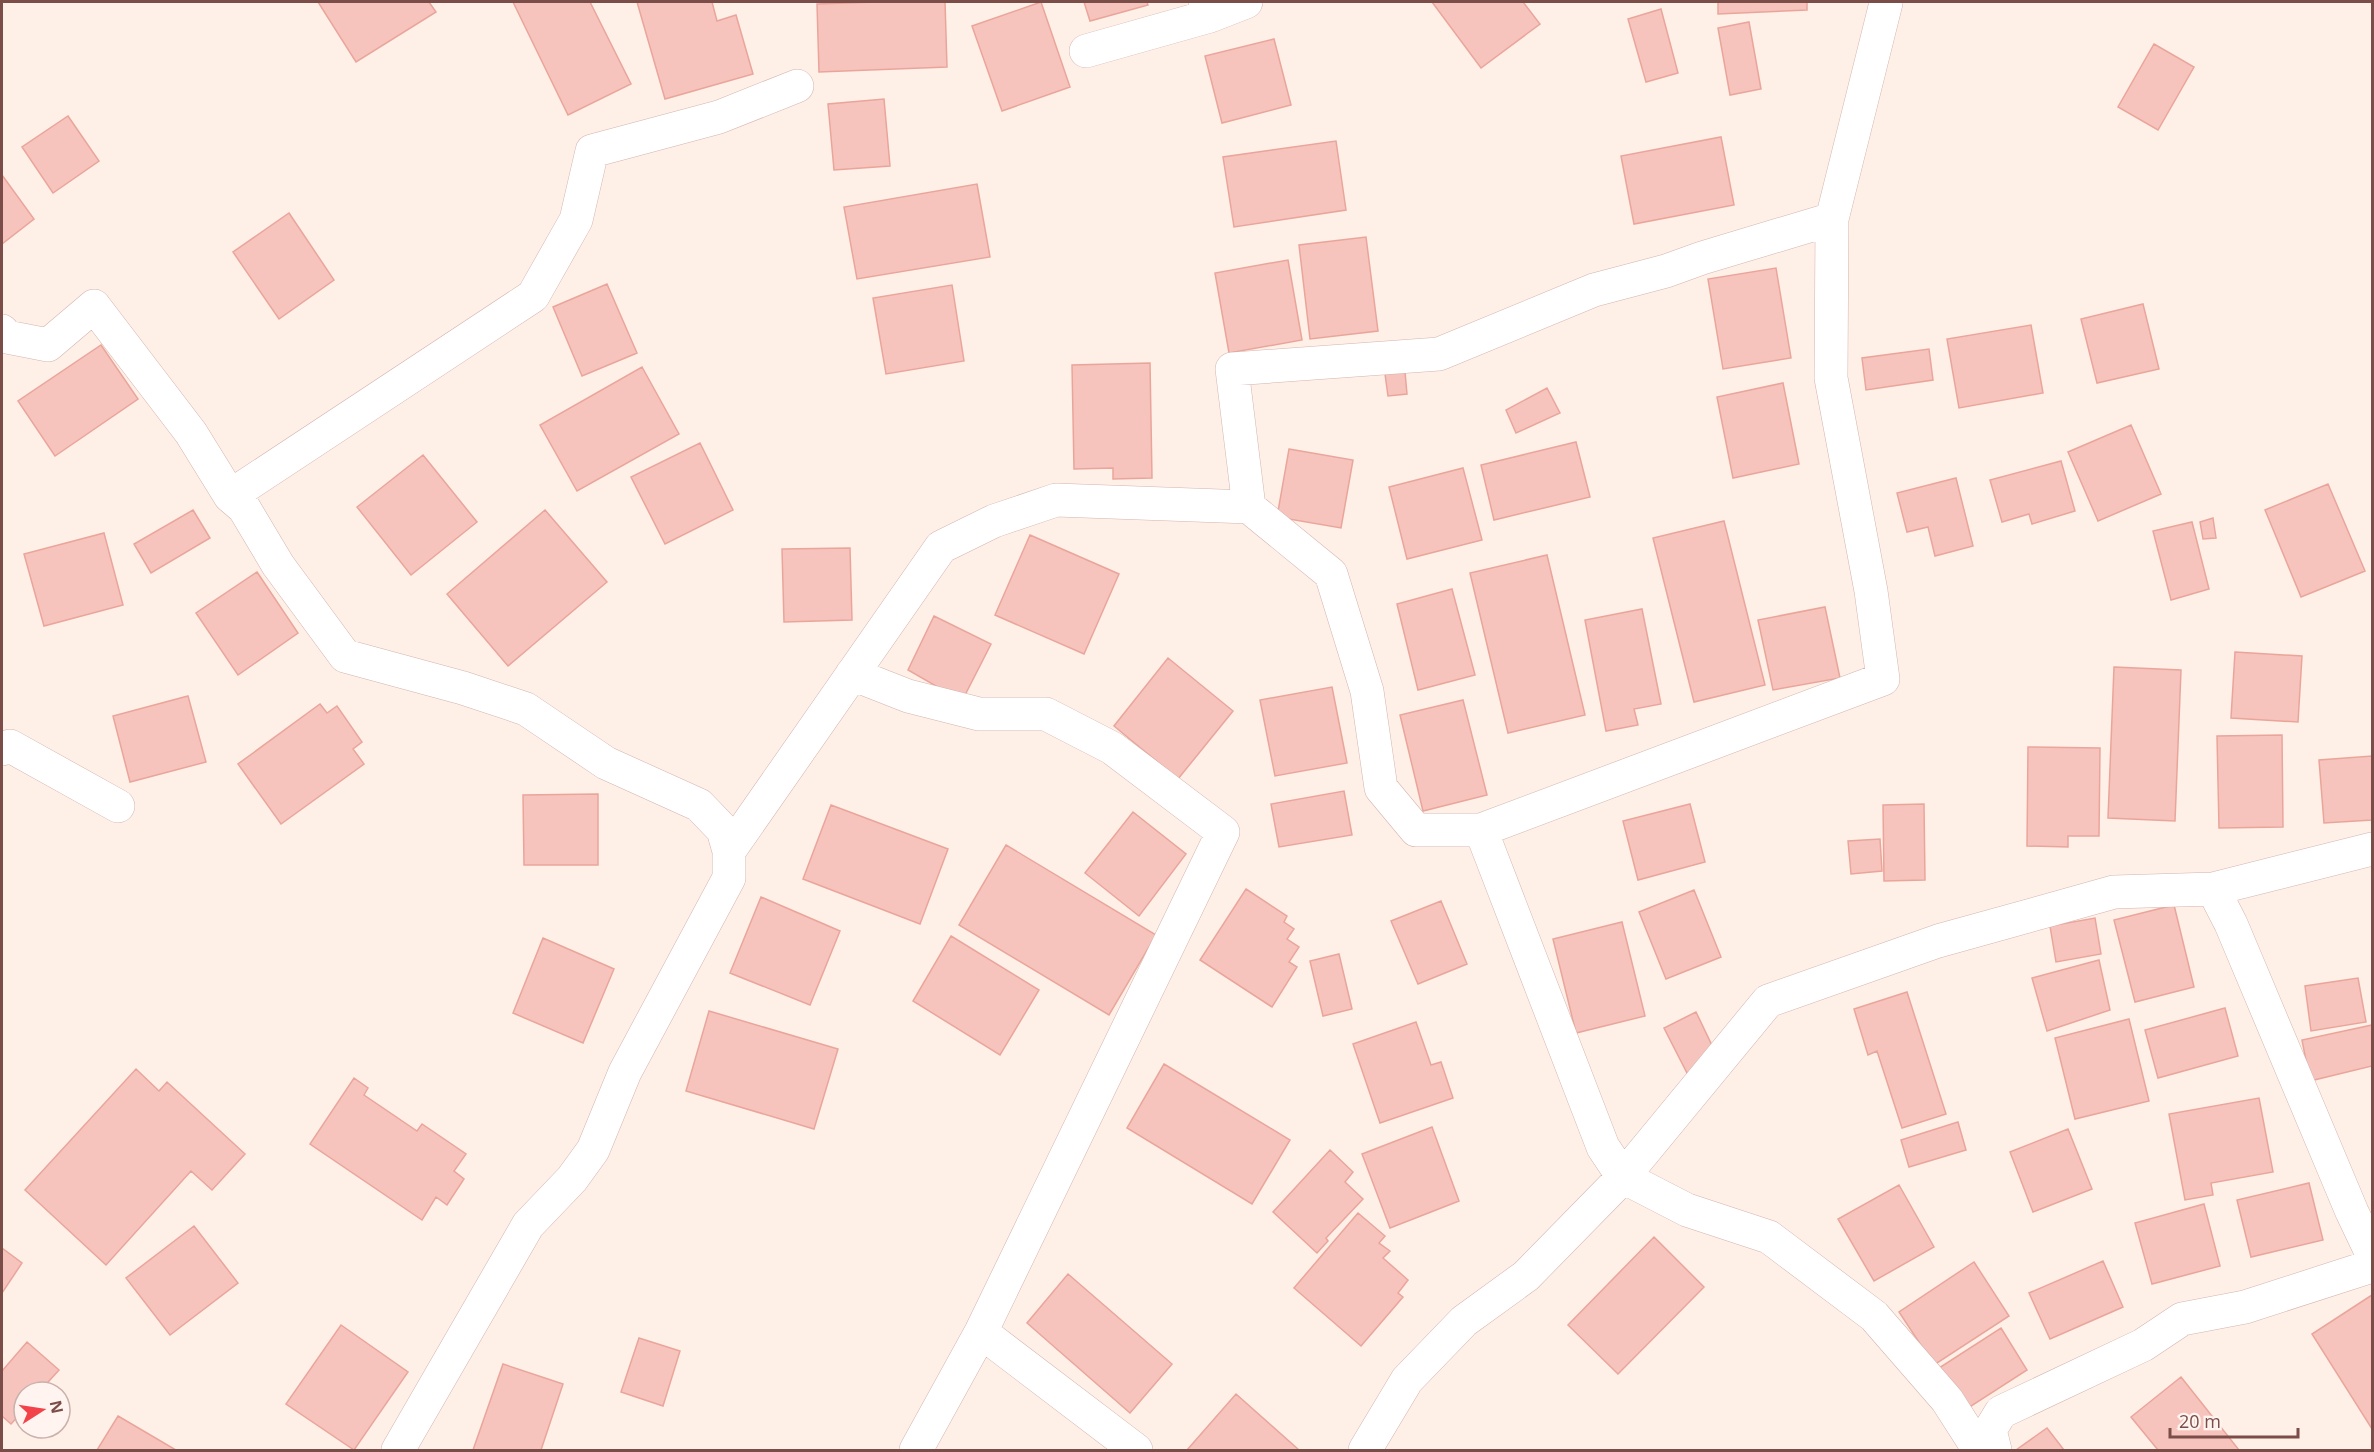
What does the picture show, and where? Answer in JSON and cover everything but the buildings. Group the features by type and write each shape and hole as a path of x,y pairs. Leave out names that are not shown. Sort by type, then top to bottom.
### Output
{"street":[{"path":"1086,51 1208,9 1246,2"},
{"path":"729,851 941,547 994,521 1056,500 1249,507 1330,574 1367,691 1381,788 1416,830 1480,830 1883,679 1871,591 1831,378 1832,219 1885,2"},
{"path":"230,496 533,296 576,220 592,152 719,117 797,86"},
{"path":"1249,507 1232,369 1439,354 1594,290 1666,271 1832,219"},
{"path":"2,331 7,337 48,345 94,306 191,433 230,496 244,508 278,564 345,656 463,688 526,709 606,763 699,805 723,830 729,851 729,878 625,1072 593,1150 572,1179 528,1225 398,1450"},
{"path":"852,674 908,696 979,714 1046,714 1112,748 1223,832 981,1332 916,1450"},
{"path":"2,749 10,746 118,806"},
{"path":"1480,830 1603,1147 1623,1177 1687,1209 1769,1238 1874,1316 1947,1400 1978,1450"},
{"path":"1365,1450 1407,1380 1464,1321 1526,1276 1623,1177 1768,1000 1938,941 2114,892 2213,889 2373,849"},
{"path":"2213,889 2231,924 2352,1212 2373,1254"},
{"path":"1995,1450 1990,1430 2001,1412 2144,1345 2182,1319 2245,1307 2373,1266"},
{"path":"981,1332 1136,1450"}]}
